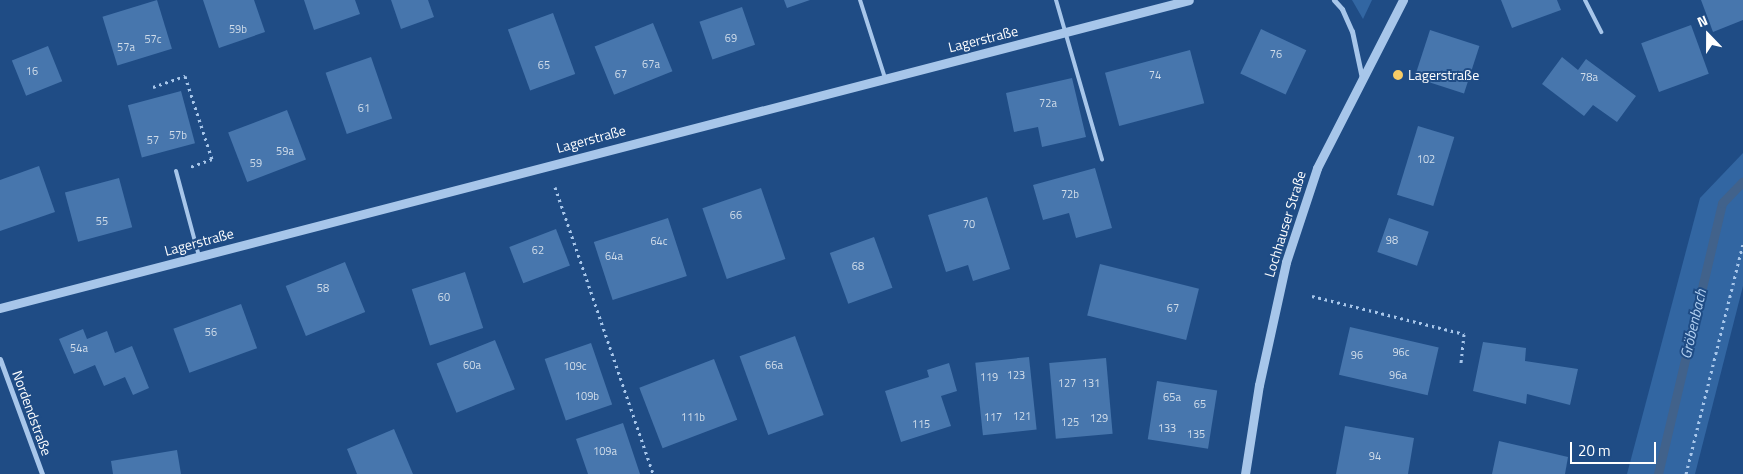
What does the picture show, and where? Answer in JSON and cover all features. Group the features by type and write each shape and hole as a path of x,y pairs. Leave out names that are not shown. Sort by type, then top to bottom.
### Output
{"street":[{"name":"Lagerstraße","path":"0,308 1189,0"},
{"path":"1334,0 1342,9 1352,31 1362,80"},
{"name":"Lochhauser Straße","path":"1245,474 1259,385 1286,262 1316,168 1403,0"},
{"name":"Nordendstraße","path":"0,359 42,474"}],"lane":[{"path":"860,0 885,78"},
{"path":"1056,0 1102,159"},
{"path":"1585,0 1601,32"},
{"path":"176,172 200,256"}],"path":[{"path":"153,87 185,76 212,159 176,172"},
{"path":"555,188 653,474"},
{"path":"1686,474 1743,244"},
{"path":"1312,296 1464,334 1461,365"}],"shaded area":[{"path":"1352,0 1372,0 1363,19"},
{"path":"1743,153 1743,286 1695,474 1627,474 1700,198"}],"building":[{"path":"157,0 172,49 117,65 102,17"},
{"path":"203,0 254,0 265,32 219,48"},
{"path":"304,0 355,0 360,14 314,30"},
{"path":"391,0 428,0 434,17 401,29"},
{"path":"784,0 810,0 787,8"},
{"path":"1501,0 1557,0 1561,10 1512,28"},
{"path":"1701,0 1743,0 1743,20 1713,32"},
{"path":"742,7 755,45 712,59 699,22"},
{"path":"553,13 575,74 530,90 508,29"},
{"path":"653,23 672,71 614,95 595,47"},
{"path":"1691,25 1709,74 1659,92 1641,43"},
{"path":"1261,29 1306,50 1286,95 1240,73"},
{"path":"1430,30 1479,46 1464,94 1415,78"},
{"path":"48,46 62,81 26,96 12,61"},
{"path":"1190,50 1204,103 1119,126 1105,73"},
{"path":"371,57 392,118 347,134 326,73"},
{"path":"1562,57 1578,70 1586,59 1636,96 1617,122 1593,105 1584,116 1542,84"},
{"path":"1072,78 1086,137 1042,147 1038,127 1014,132 1006,93"},
{"path":"181,91 195,143 142,157 128,105"},
{"path":"287,110 306,159 247,182 228,133"},
{"path":"1418,126 1454,137 1433,206 1397,195"},
{"path":"39,166 55,212 0,231 0,180"},
{"path":"1095,168 1112,228 1076,238 1069,213 1043,220 1033,185"},
{"path":"119,178 132,227 78,242 65,192"},
{"path":"761,188 785,259 727,279 702,208"},
{"path":"987,197 1010,269 973,281 968,265 946,272 928,215"},
{"path":"668,218 687,276 613,300 594,242"},
{"path":"1389,218 1429,232 1417,266 1377,252"},
{"path":"556,229 570,265 523,283 509,247"},
{"path":"874,237 892,288 848,304 830,253"},
{"path":"345,262 365,312 306,336 286,286"},
{"path":"1100,264 1199,289 1186,340 1087,315"},
{"path":"465,272 483,328 430,345 412,289"},
{"path":"241,304 257,348 189,373 173,329"},
{"path":"1350,327 1439,347 1428,395 1339,375"},
{"path":"83,329 87,339 107,331 115,353 132,346 149,388 133,395 125,377 104,386 95,365 74,374 59,339"},
{"path":"795,336 824,415 768,435 740,356"},
{"path":"495,340 515,389 456,413 437,364"},
{"path":"1483,342 1526,348 1525,361 1578,369 1570,405 1527,394 1526,404 1473,391"},
{"path":"591,343 612,404 566,420 545,359"},
{"path":"1029,357 1037,430 983,435 975,363"},
{"path":"1106,358 1113,434 1056,439 1049,363"},
{"path":"714,359 737,420 663,448 639,388"},
{"path":"949,363 957,391 941,396 951,426 901,442 885,391 929,377 927,370"},
{"path":"1157,381 1217,391 1208,449 1148,439"},
{"path":"623,423 640,474 588,474 576,439"},
{"path":"1345,426 1414,438 1408,474 1336,474"},
{"path":"394,429 413,474 357,474 347,449"},
{"path":"1499,441 1568,457 1565,474 1492,474"},
{"path":"177,450 181,474 113,474 111,461"}],"waterway":[{"name":"Gröbenbach","path":"1658,474 1722,203 1743,181"}],"place":[{"name":"Lagerstraße","path":"1398,75"}]}
